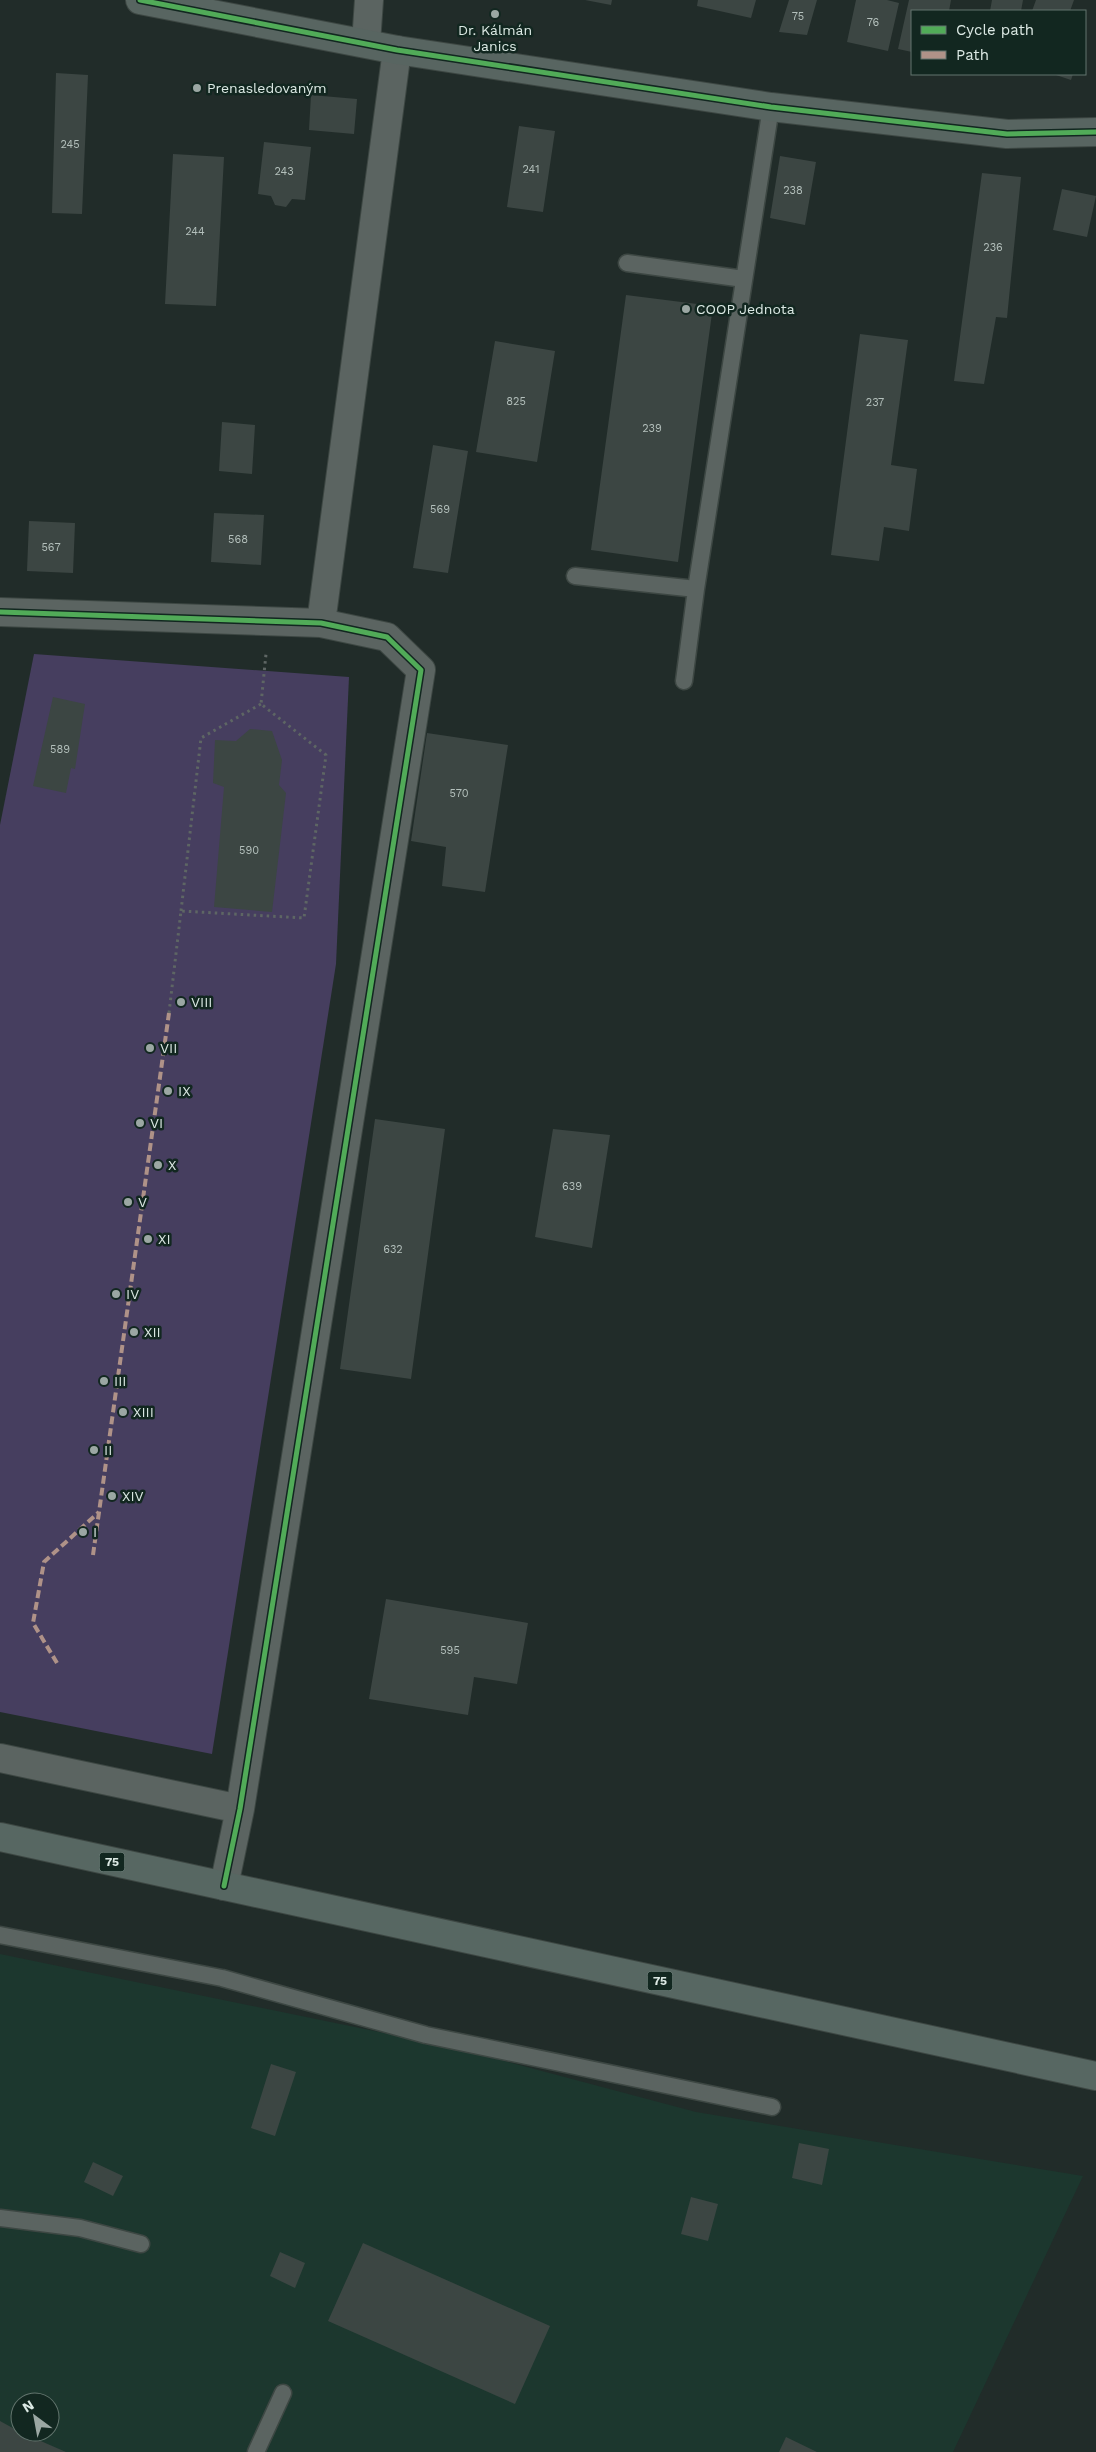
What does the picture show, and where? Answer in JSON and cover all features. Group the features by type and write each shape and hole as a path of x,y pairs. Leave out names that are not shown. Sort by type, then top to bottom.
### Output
{"main road":[{"name":"75","path":"0,1837 1096,2076"}],"street":[{"path":"140,0 396,50 770,107 1007,134 1096,132"},
{"path":"366,43 369,0"},
{"path":"321,623 396,50"},
{"path":"0,612 321,623 387,637 421,670 240,1809 224,1886"},
{"path":"0,1758 240,1809"}],"lane":[{"path":"684,682 696,589 770,107"},
{"path":"627,263 744,279"},
{"path":"576,576 696,589"},
{"path":"0,1935 222,1978 426,2035 772,2107"},
{"path":"0,2218 80,2228 141,2244"},
{"path":"256,2452 283,2393"}],"path":[{"path":"261,704 265,664"},
{"path":"169,1013 201,738 261,704"},
{"path":"181,911 304,918 326,755 261,704"}],"shaded area":[{"path":"34,654 349,677 336,964 212,1754 0,1712 0,825"},
{"path":"0,1954 452,2047 696,2112 1083,2176 953,2452 0,2452"}],"building":[{"path":"585,0 612,0 611,5"},
{"path":"698,0 756,0 751,18 697,6"},
{"path":"789,0 817,0 807,35 779,32"},
{"path":"856,0 887,0 899,3 888,51 847,42"},
{"path":"909,0 951,0 949,10 911,10 911,52 898,49"},
{"path":"992,0 1023,0 1021,10 990,10"},
{"path":"1036,0 1074,0 1070,10 1032,10"},
{"path":"56,73 88,75 82,214 52,213"},
{"path":"1056,75 1073,75 1071,80"},
{"path":"311,95 357,99 354,134 309,130"},
{"path":"519,126 555,131 543,212 507,207"},
{"path":"264,142 311,147 305,200 292,199 286,207 275,205 271,196 258,194"},
{"path":"173,154 224,157 216,306 165,304"},
{"path":"780,156 816,162 805,225 770,218"},
{"path":"982,173 1021,177 1007,318 996,317 984,384 954,381"},
{"path":"1062,189 1096,196 1087,237 1053,230"},
{"path":"626,295 713,306 678,562 591,550"},
{"path":"860,334 908,340 891,465 917,469 909,531 884,527 879,561 831,555"},
{"path":"495,341 555,351 537,462 476,452"},
{"path":"222,422 255,425 252,474 219,471"},
{"path":"433,445 468,451 448,573 413,568"},
{"path":"214,513 264,515 261,565 211,562"},
{"path":"29,521 75,523 73,573 27,571"},
{"path":"53,697 85,704 75,769 71,768 66,793 33,786"},
{"path":"250,729 272,731 282,760 279,785 286,793 272,912 214,907 224,787 213,783 215,740 236,741"},
{"path":"427,733 508,745 485,892 442,886 446,847 411,841"},
{"path":"375,1119 445,1129 411,1379 340,1369"},
{"path":"553,1129 610,1135 592,1248 535,1237"},
{"path":"386,1599 528,1623 517,1684 474,1677 468,1715 369,1699"},
{"path":"271,2064 296,2072 275,2136 251,2128"},
{"path":"799,2143 829,2149 822,2185 792,2178"},
{"path":"93,2162 123,2176 113,2196 84,2182"},
{"path":"691,2197 718,2204 708,2241 681,2234"},
{"path":"363,2243 550,2326 515,2404 328,2321"},
{"path":"280,2252 305,2263 295,2288 270,2276"},
{"path":"0,2421 10,2426 10,2442 43,2442 66,2452 0,2452"},
{"path":"786,2437 817,2452 779,2452"}],"marked path":[{"path":"93,1555 169,1013"},
{"path":"57,1663 33,1623 44,1562 99,1512"}],"cycle path":[{"path":"140,0 397,50 771,107 1007,134 1096,132"},
{"path":"0,612 321,623 387,637 421,670 240,1809 224,1886"}],"place":[{"name":"Dr. Kálmán Janics","path":"495,14"},
{"name":"Prenasledovaným","path":"197,88"},
{"name":"COOP Jednota","path":"686,309"},
{"name":"VIII","path":"181,1002"},
{"name":"VII","path":"150,1048"},
{"name":"IX","path":"168,1091"},
{"name":"VI","path":"140,1123"},
{"name":"X","path":"158,1165"},
{"name":"V","path":"128,1202"},
{"name":"XI","path":"148,1239"},
{"name":"IV","path":"116,1294"},
{"name":"XII","path":"134,1332"},
{"name":"III","path":"104,1381"},
{"name":"XIII","path":"123,1412"},
{"name":"II","path":"94,1450"},
{"name":"XIV","path":"112,1496"},
{"name":"I","path":"83,1532"}]}
